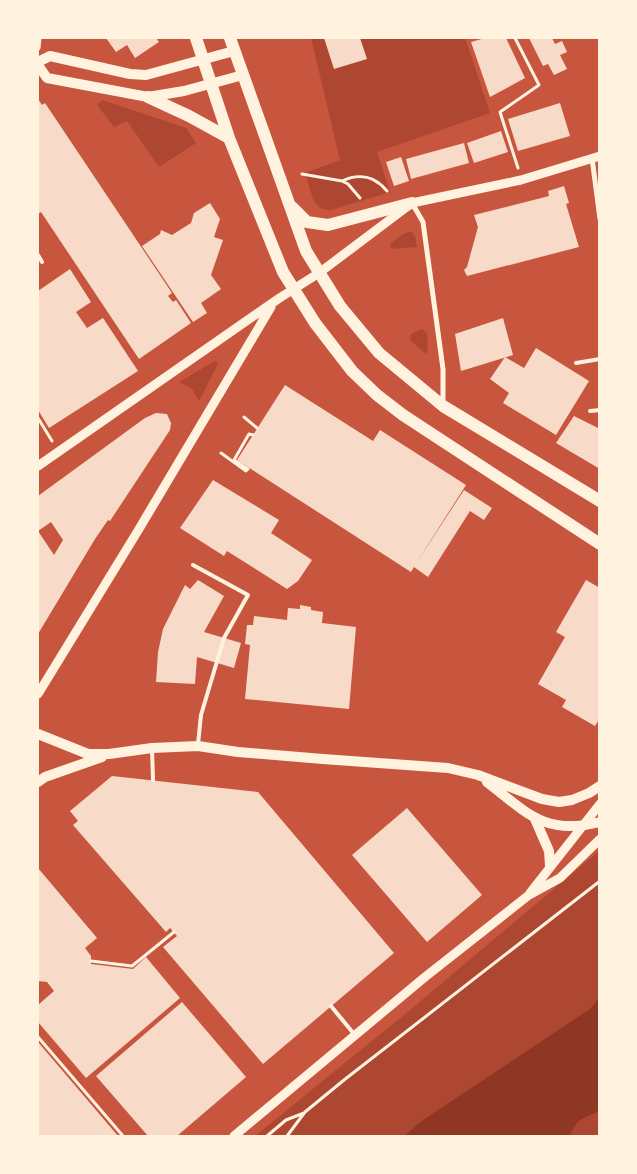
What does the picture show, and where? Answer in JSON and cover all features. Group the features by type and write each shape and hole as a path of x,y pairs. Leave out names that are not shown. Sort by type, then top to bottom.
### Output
{"main road":[{"path":"196,38 229,138 283,272 315,323 352,371 377,395 428,431 600,544"},
{"path":"230,38 306,251 340,306 379,353 443,406 600,501"},
{"path":"229,138 189,116 148,97 46,78 38,63 50,56 146,76 234,52"},
{"path":"148,97 184,91 243,76"},
{"path":"288,203 306,222 328,225 412,203"},
{"path":"38,734 88,754 109,754 152,748 198,746 238,752 448,768 478,776 542,799 559,802 572,800 600,786"},
{"path":"38,782 45,777 109,754"},
{"path":"478,776 535,819 562,826 600,822"},
{"path":"535,819 549,850 550,866"}],"street":[{"path":"38,48 39,38"},
{"path":"38,466 319,273 412,203 521,180 596,157 600,219"},
{"path":"412,203 423,222 443,369 443,406"},
{"path":"38,694 274,303"},
{"path":"529,895 600,804"},
{"path":"234,1136 426,977 529,895 560,878 600,840"}],"lane":[{"path":"38,255 42,262"},
{"path":"576,363 600,359"},
{"path":"590,412 600,410"},
{"path":"193,565 248,595 224,638 201,715 198,746"},
{"path":"152,748 153,780"},
{"path":"331,1006 356,1036"}],"path":[{"path":"514,155 500,112 539,85 515,38"},
{"path":"302,174 342,181 348,184 360,198"},
{"path":"342,181 352,176 364,176 381,183 387,190"},
{"path":"244,417 257,428"},
{"path":"38,418 59,452"},
{"path":"221,453 246,471 248,469 234,460 249,434 252,435"},
{"path":"286,1136 305,1112 600,881"},
{"path":"91,961 132,966 174,932"},
{"path":"38,1037 123,1136"},
{"path":"267,1136 286,1120 305,1112"}],"shaded area":[{"path":"311,38 465,38 490,113 377,152 390,192 331,210 322,209 314,202 305,173 340,160"},
{"path":"102,100 186,128 196,143 159,167 127,121 114,127 97,105"},
{"path":"411,231 415,236 417,247 391,249 390,244 403,234"},
{"path":"422,329 427,333 428,349 426,354 410,340 411,334"},
{"path":"215,361 218,364 199,401 192,389 179,382"},
{"path":"599,851 599,1136 255,1136 410,1010"},
{"path":"599,998 599,1111 578,1121 569,1136 404,1136 423,1120 590,1009"}],"building":[{"path":"106,38 156,38 159,42 135,58 127,45 116,52"},
{"path":"324,38 360,38 367,59 334,69"},
{"path":"485,38 506,38 525,78 490,97 471,42"},
{"path":"529,38 552,38 555,44 562,41 567,52 560,55 567,69 554,75 548,64 543,66"},
{"path":"38,99 42,105 45,103 172,293 168,296 173,302 176,300 191,323 139,359 41,212 38,214"},
{"path":"560,103 570,136 518,151 508,119"},
{"path":"501,131 508,152 474,163 467,143"},
{"path":"464,143 469,163 411,179 406,159"},
{"path":"401,157 409,181 394,186 386,162"},
{"path":"564,186 569,203 566,204 579,247 467,276 464,270 467,267 478,227 474,215 549,196 548,191"},
{"path":"210,203 220,219 214,237 223,240 211,275 221,289 201,303 207,313 193,322 142,246 160,234 161,230 172,235 191,223 194,213"},
{"path":"70,269 91,302 76,312 87,328 103,318 138,371 49,428 38,410 38,291"},
{"path":"503,318 513,355 461,371 455,334"},
{"path":"536,348 589,381 556,435 503,403 509,393 490,379 505,357 524,368"},
{"path":"285,385 373,441 380,430 466,485 415,565 464,490 492,508 484,520 470,511 428,577 414,567 411,572 237,460"},
{"path":"156,413 167,414 171,423 170,430 110,521 108,520 95,539 38,634 38,531 38,496 145,418","holes":["51,522 63,540 54,555 38,531"]},
{"path":"574,416 600,429 600,469 556,443"},
{"path":"213,480 279,520 271,533 312,560 298,581 287,589 227,551 224,556 180,528"},
{"path":"198,580 224,596 204,632 241,643 234,668 197,657 195,684 156,682 158,652 163,629 185,585 190,589"},
{"path":"586,580 600,588 600,718 595,726 562,707 566,700 538,684 565,637 556,632"},
{"path":"300,605 311,607 311,610 323,612 322,623 356,627 349,709 245,699 250,645 245,644 247,625 253,625 254,616 287,620 288,608 300,609"},
{"path":"112,776 258,792 394,953 263,1064 163,947 177,936 170,928 166,932 73,825 78,821 70,811"},
{"path":"407,808 482,895 427,942 352,855"},
{"path":"38,868 97,938 85,948 91,956 91,964 133,969 146,957 180,998 86,1078 38,1022 38,1005 54,991 47,982 38,981"},
{"path":"182,1002 246,1077 177,1136 148,1136 96,1076"},
{"path":"38,1042 118,1136 40,1136 38,1133"}]}
